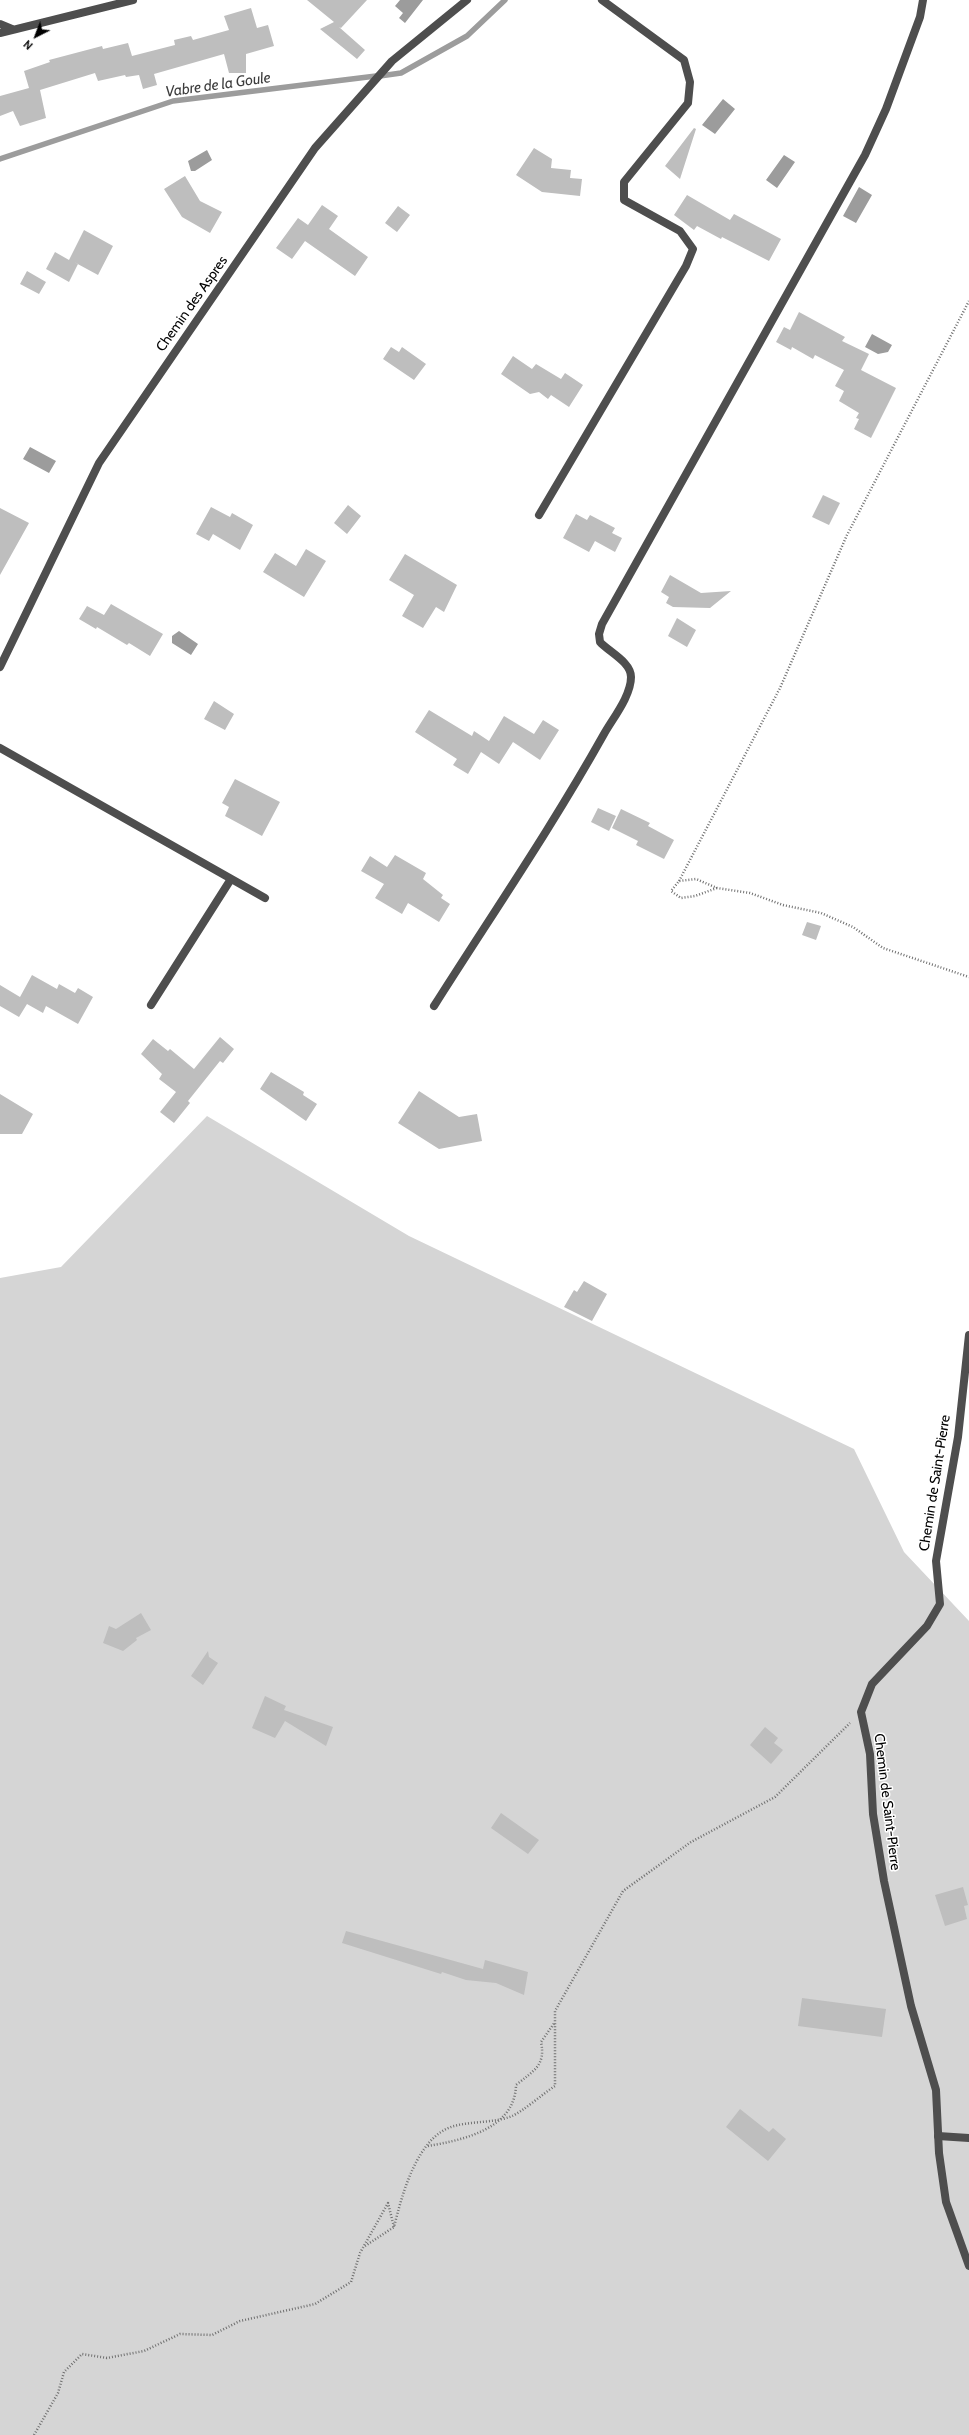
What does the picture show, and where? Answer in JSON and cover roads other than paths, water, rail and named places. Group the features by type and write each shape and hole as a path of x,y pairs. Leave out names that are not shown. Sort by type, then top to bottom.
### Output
{"street":[{"path":"0,33 133,0"},
{"name":"Chemin des Aspres","path":"0,667 99,463 315,148 392,61 467,0"},
{"path":"539,515 686,266 693,249 680,231 624,200 624,182 688,103 690,82 684,60 602,0"},
{"path":"434,1006 592,756 623,702 629,688 631,676 628,667 600,642 599,634 602,624 865,155 886,109 907,53 920,17 923,0"},
{"path":"0,24 12,29"},
{"path":"0,748 265,898"},
{"path":"151,1005 231,879"},
{"name":"Chemin de Saint-Pierre","path":"969,1335 958,1437 936,1561 940,1604 927,1626 872,1684 862,1712 870,1754 873,1814 884,1881 911,2006 936,2090 938,2136 946,2202 969,2266"},
{"path":"938,2136 969,2138"}],"waterway":[{"name":"Vabre de la Goule","path":"380,76 401,73 467,36 505,0"},
{"name":"Vabre de la Goule","path":"0,159 173,101 376,76"}]}
